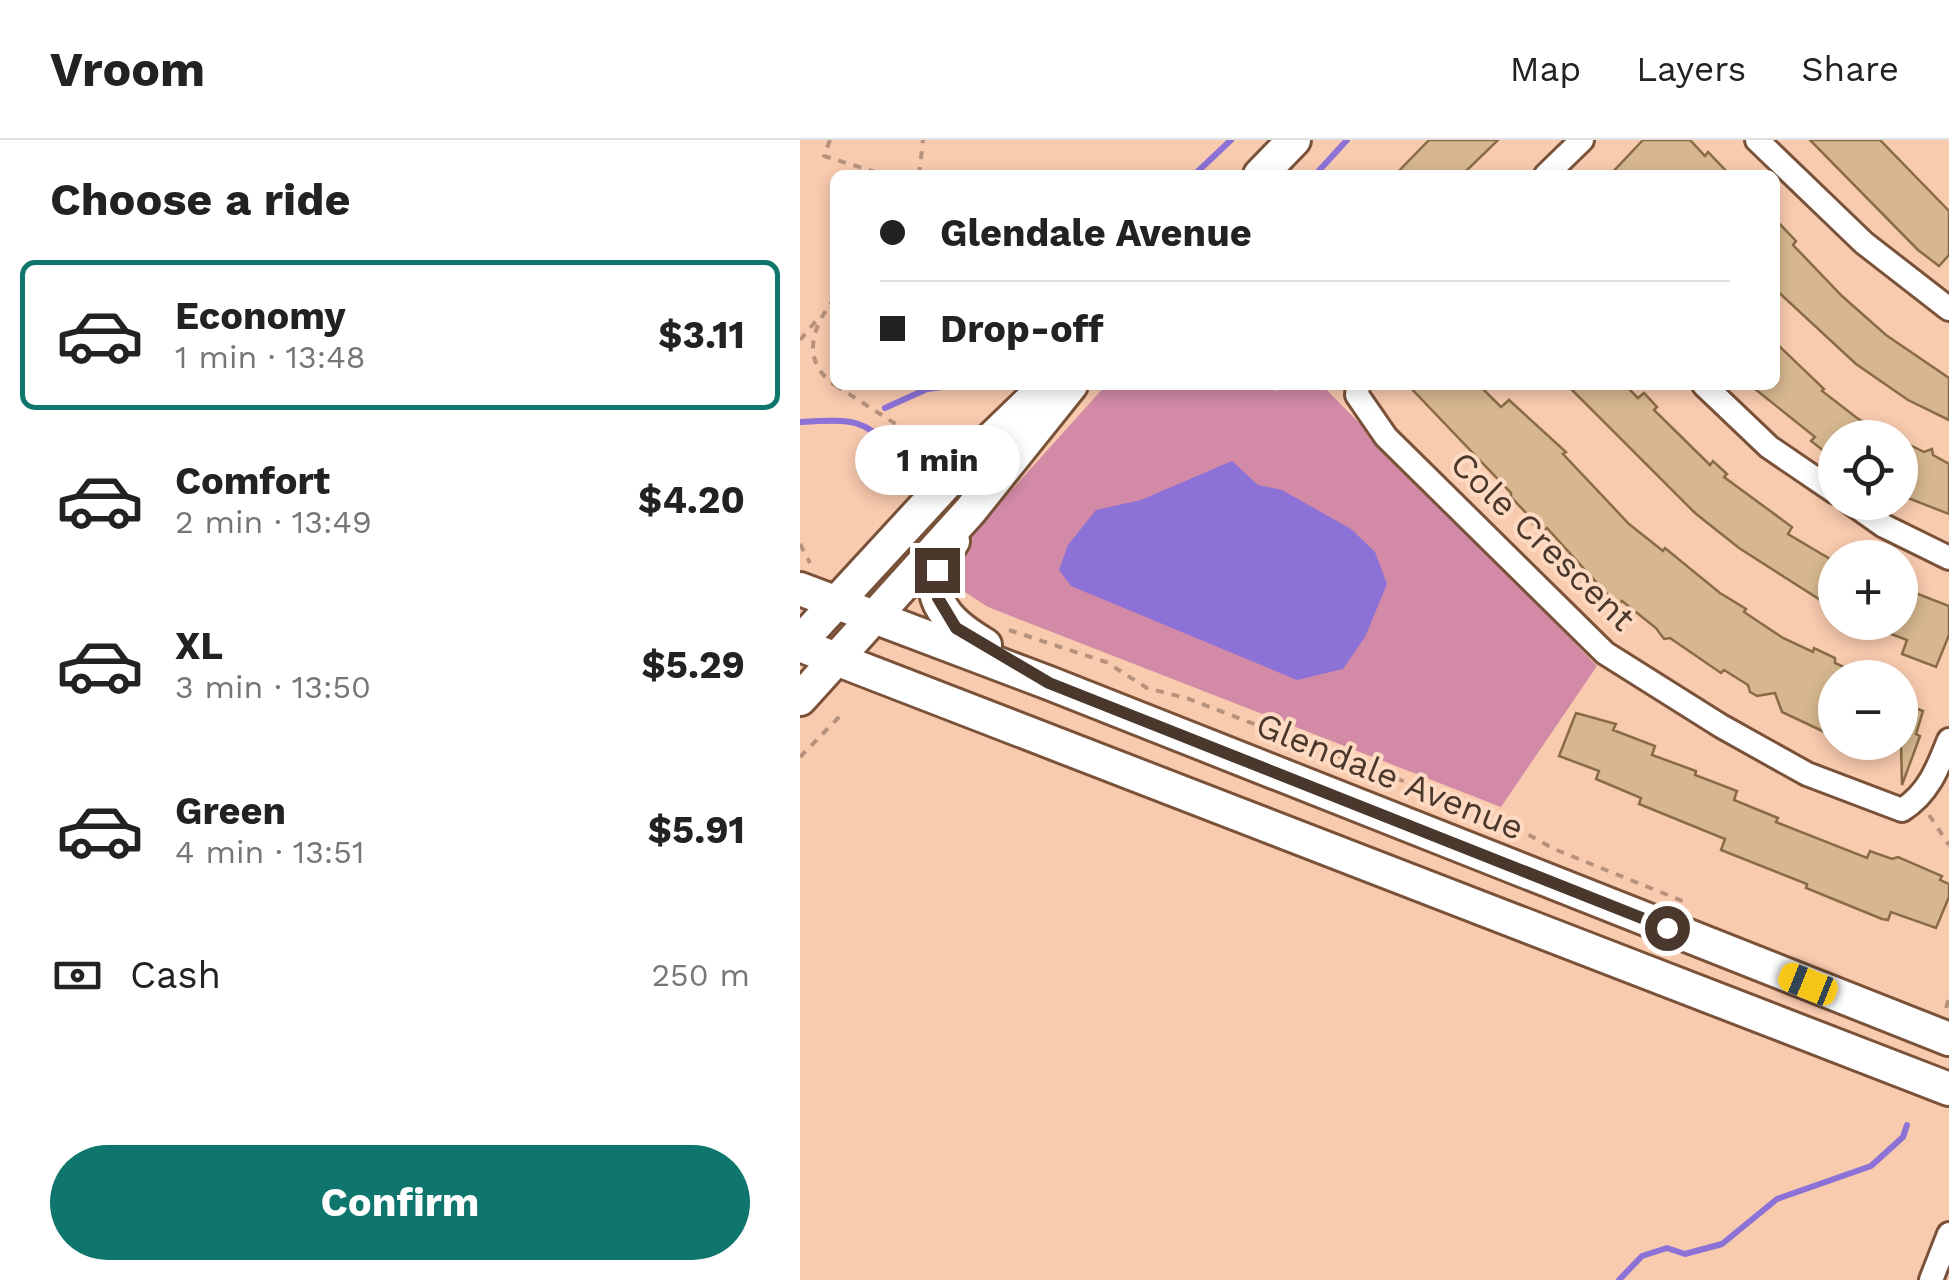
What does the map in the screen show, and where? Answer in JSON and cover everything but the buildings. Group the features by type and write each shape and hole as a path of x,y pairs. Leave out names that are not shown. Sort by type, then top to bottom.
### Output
{"main road":[{"path":"1265,170 1294,140"},
{"path":"800,699 835,658 857,610 1044,390"},
{"path":"1049,683 956,628 938,598 937,570 970,511 1067,390"},
{"path":"800,643 857,610 970,511"},
{"name":"Glendale Avenue","path":"805,578 857,610 1949,1039"},
{"path":"800,643 1949,1090"}],"street":[{"path":"1551,170 1582,140"},
{"path":"1757,140 1864,243 1949,309"},
{"name":"Cole Crescent","path":"1358,390 1357,395 1386,437 1604,653 1807,774 1902,810 1919,800"},
{"path":"1709,390 1769,447 1818,480"},
{"path":"1876,520 1949,558"},
{"path":"1919,800 1938,769 1949,740"},
{"path":"1931,1280 1949,1234"}],"path":[{"path":"830,140 824,156 869,170"},
{"path":"920,170 923,140"},
{"path":"800,340 830,304"},
{"path":"816,321 812,348 821,376 830,382"},
{"path":"843,390 902,428 938,462"},
{"path":"800,544 808,556 805,578"},
{"path":"993,624 1106,662 1147,688 1190,699 1497,818 1554,850 1696,907"},
{"path":"800,757 842,714"},
{"path":"1919,800 1949,844"},
{"path":"1949,998 1949,1010"}],"shaded area":[{"path":"1102,390 1327,390 1597,666 1501,807 988,607 965,592 954,554"},
{"path":"1232,461 1258,485 1282,490 1351,529 1375,552 1387,584 1365,637 1343,669 1297,680 1071,586 1059,570 1068,545 1096,510 1141,500"}],"waterway":[{"path":"1199,170 1231,140"},
{"path":"1320,170 1347,140"},
{"path":"885,408 925,390"},
{"path":"800,422 853,422 872,431 912,464"},
{"path":"1619,1280 1642,1256 1667,1248 1685,1254 1722,1244 1777,1199 1871,1166 1903,1137 1907,1125"}],"route":[{"path":"937,570 938,598 956,628 1049,683 1667,928"}]}
